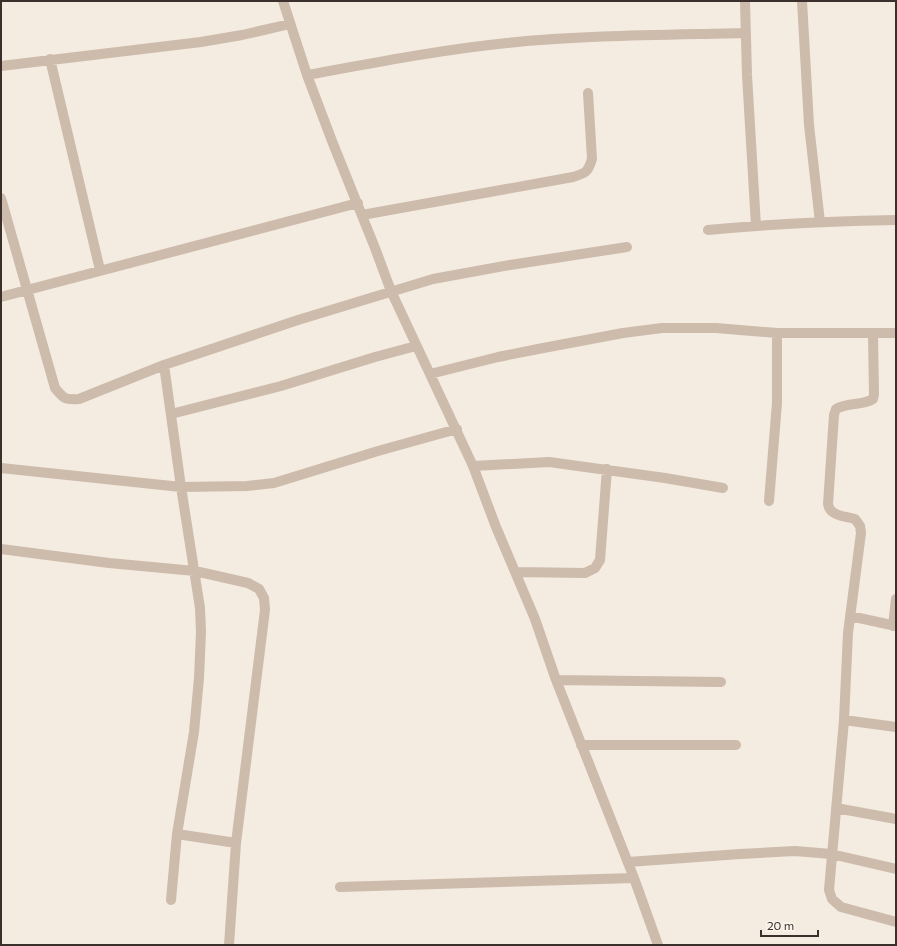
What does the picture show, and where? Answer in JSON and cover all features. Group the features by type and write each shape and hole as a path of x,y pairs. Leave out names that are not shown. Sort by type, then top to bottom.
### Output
{"street":[{"path":"283,1 306,75 358,203 391,291 457,429 496,527 536,619 556,680 628,862 658,945"},
{"path":"745,1 756,226"},
{"path":"802,1 809,125 820,222"},
{"path":"1,66 201,42 242,36 290,24"},
{"path":"306,75 445,51 506,43 564,38 746,33"},
{"path":"50,59 100,270"},
{"path":"362,215 584,174 589,169 592,159 588,93"},
{"path":"1,198 55,388 68,400 79,399 164,365 298,320 433,279 510,265 628,247"},
{"path":"1,297 358,203"},
{"path":"708,230 820,222 896,220"},
{"path":"430,374 532,350 623,333 662,328 716,328 777,333 896,333"},
{"path":"769,501 777,403 777,333"},
{"path":"873,334 873,399 868,402 842,405 836,408 834,415 828,504 829,509 833,514 854,519 860,526 861,533 850,616 844,720 829,890 835,903 842,907 896,922"},
{"path":"171,414 281,386 416,346"},
{"path":"164,365 200,608 199,678 194,732 177,834 171,900"},
{"path":"1,468 181,487 247,486 274,483 378,451 457,429"},
{"path":"473,466 549,462 723,488"},
{"path":"516,572 585,574 595,568 600,560 607,470"},
{"path":"1,549 109,563 194,571 248,584 259,589 264,598 265,610 236,843 229,945"},
{"path":"850,616 894,626 896,599"},
{"path":"556,680 721,682"},
{"path":"844,720 896,726"},
{"path":"581,745 736,745"},
{"path":"836,808 896,819"},
{"path":"177,834 236,843"},
{"path":"628,862 795,851 831,854 896,870"},
{"path":"340,886 634,878"}]}
